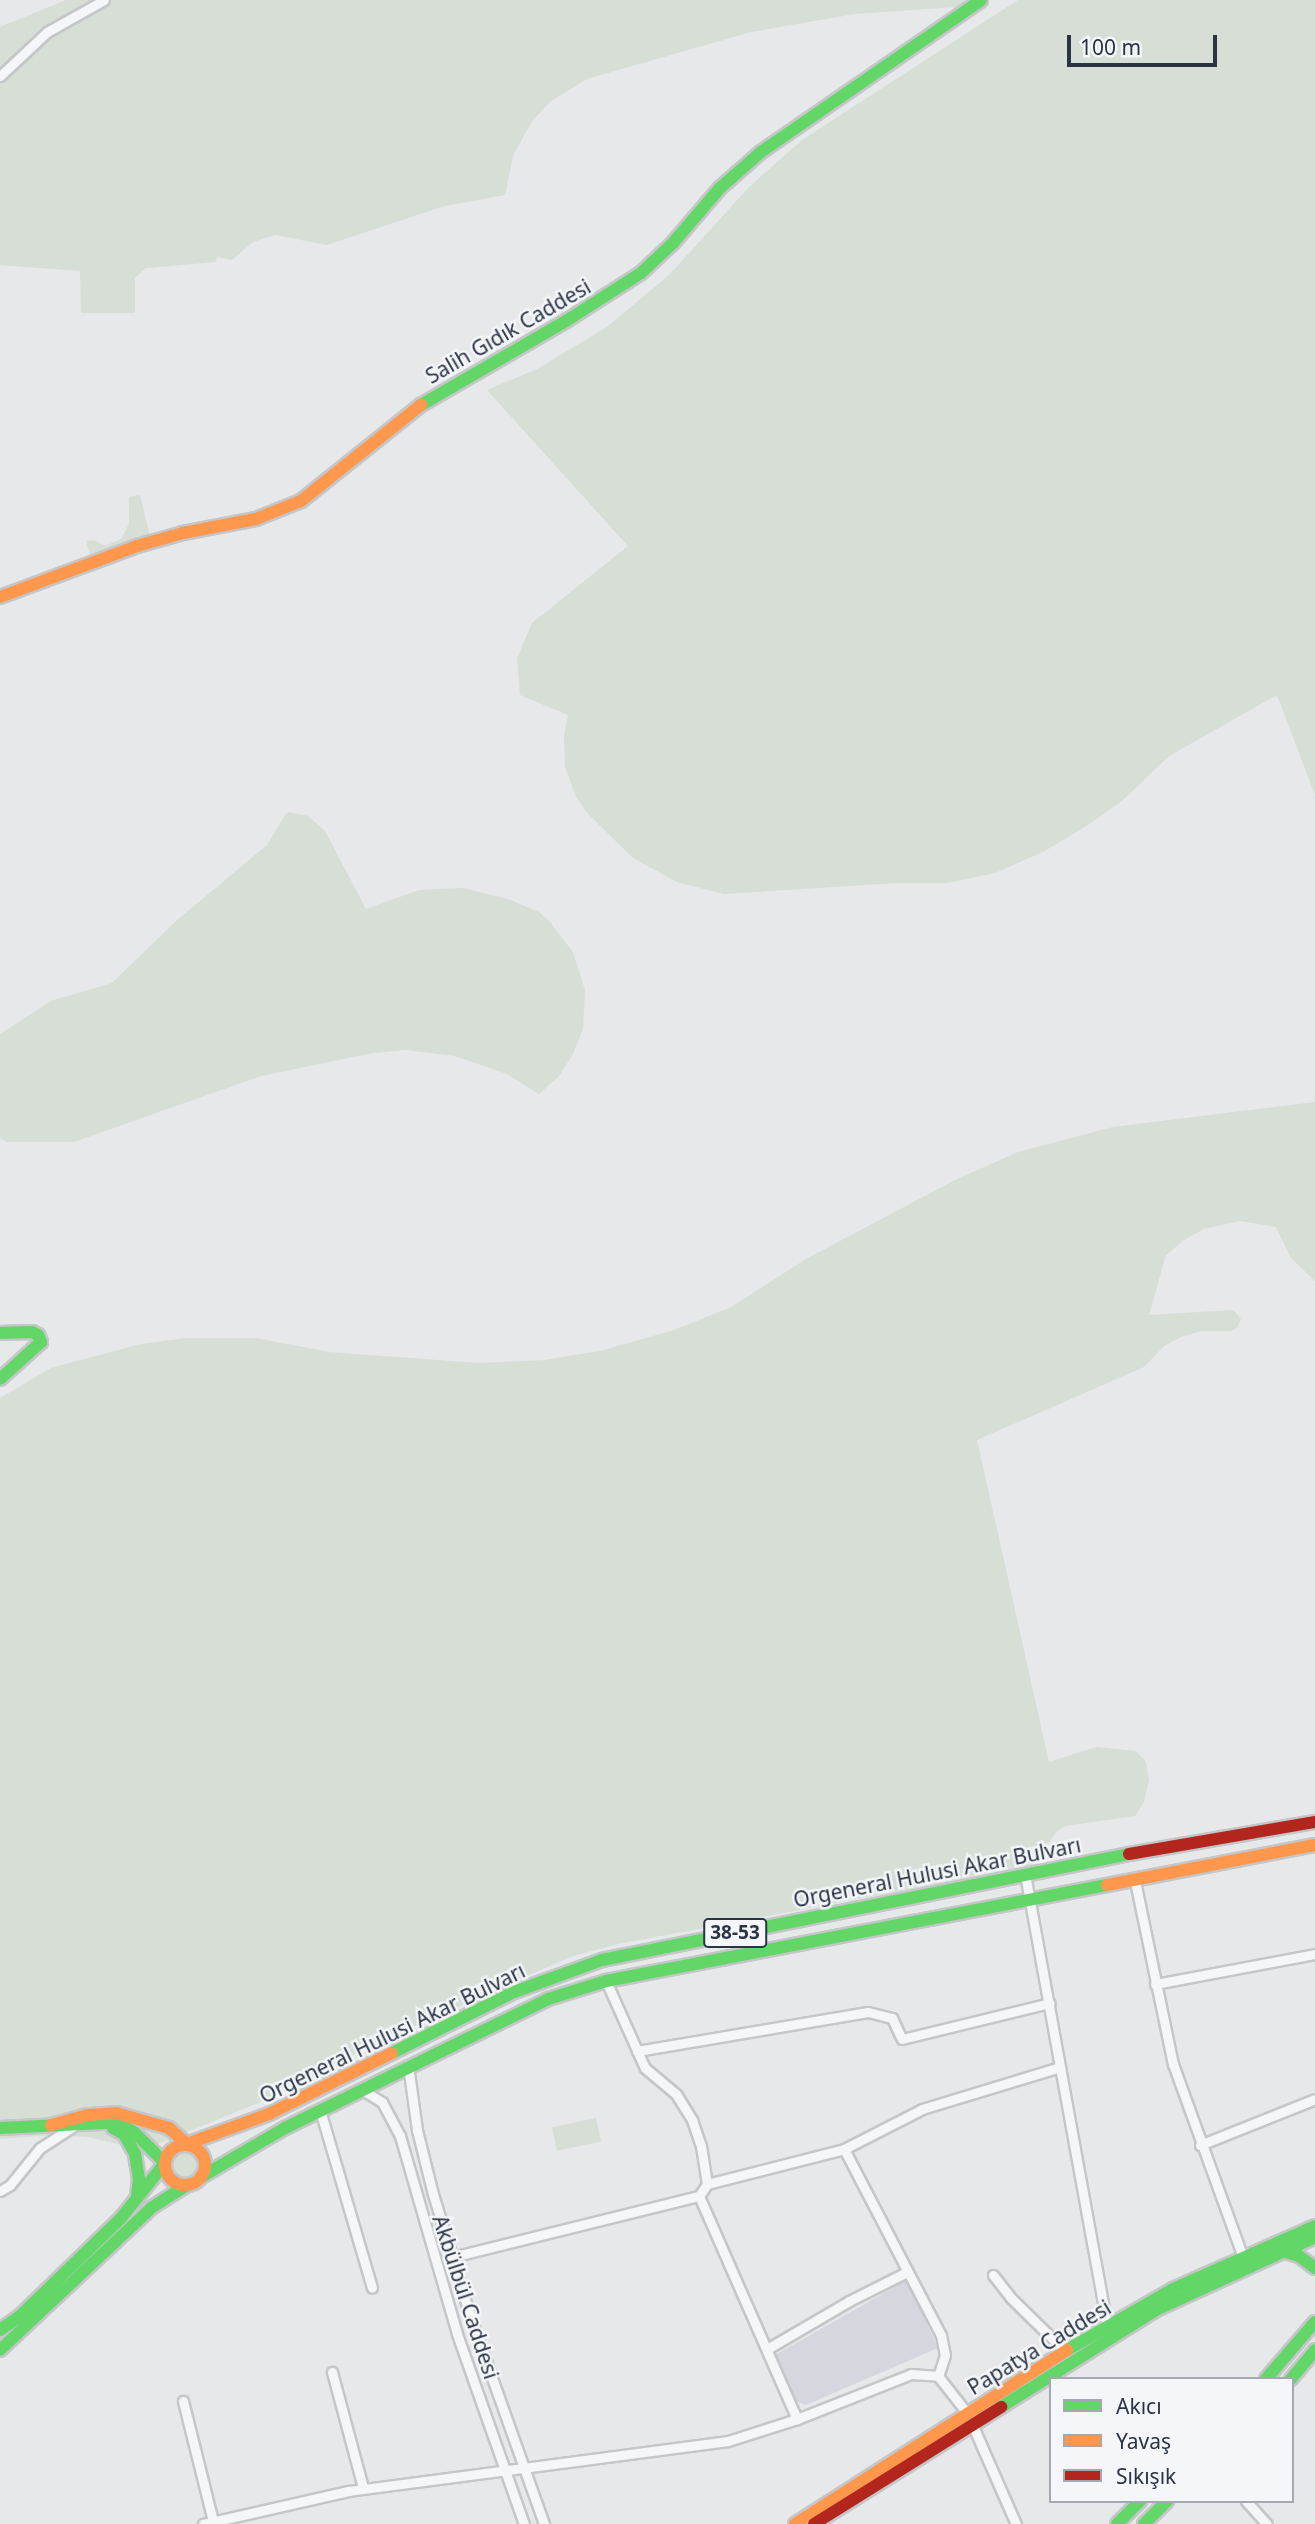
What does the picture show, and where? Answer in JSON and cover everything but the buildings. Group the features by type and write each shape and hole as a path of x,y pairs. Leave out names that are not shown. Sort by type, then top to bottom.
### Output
{"main road":[{"name":"Salih Gıdık Caddesi","path":"0,597 136,546 256,519 307,497 424,403 566,321 641,273 673,243 720,188 761,152 823,107 920,45 981,0"},
{"path":"0,1333 32,1332 41,1342 39,1348 0,1379"},
{"name":"Orgeneral Hulusi Akar Bulvarı","path":"187,2144 269,2115 456,2019 514,1992 583,1966 1025,1874 1315,1822"},
{"name":"Orgeneral Hulusi Akar Bulvarı","path":"201,2177 221,2163 408,2065 548,1999 607,1981 1031,1902 1315,1845"},
{"path":"0,2350 151,2208 201,2177 205,2160 198,2150 169,2129 145,2119 116,2113 89,2115 51,2125"},
{"path":"102,2123 124,2134 135,2154 139,2178 136,2202"},
{"path":"0,2128 117,2123 134,2132 165,2163 173,2182 187,2185"},
{"path":"0,2330 43,2295 136,2202 165,2163 170,2151 187,2144"},
{"name":"Papatya Caddesi","path":"1069,2356 1107,2327 1173,2289 1315,2226"},
{"name":"Papatya Caddesi","path":"795,2524 1069,2356 1190,2292 1315,2237"},
{"path":"1282,2251 1299,2256 1315,2268"},
{"path":"1268,2377 1315,2322"},
{"path":"1293,2377 1315,2350"},
{"name":"Papatya Caddesi","path":"814,2524 969,2418"},
{"path":"1117,2524 1138,2503"},
{"path":"1143,2524 1165,2503"}],"street":[{"path":"0,76 47,32 104,0"},
{"path":"1025,1874 1107,2327"},
{"path":"1135,1881 1173,2064 1200,2145 1243,2257"},
{"path":"1155,1984 1315,1954"},
{"path":"607,1981 645,2068 677,2094 685,2106 701,2146 707,2184"},
{"path":"637,2051 868,2012 892,2018 902,2039 1050,2003"},
{"name":"Akbülbül Caddesi","path":"408,2065 417,2130 452,2257 544,2524"},
{"path":"452,2257 699,2196 707,2184 844,2149 922,2109 1060,2067"},
{"name":"Akbülbül Caddesi","path":"361,2089 382,2102 400,2136 454,2324 524,2524"},
{"path":"1200,2145 1315,2099"},
{"path":"320,2110 372,2288"},
{"path":"0,2191 10,2185 40,2148 78,2124"},
{"path":"844,2149 943,2342 944,2362 939,2376"},
{"path":"699,2196 797,2419"},
{"path":"767,2349 849,2301 907,2272"},
{"path":"993,2275 1011,2298 1069,2356"},
{"path":"332,2372 363,2488"},
{"path":"203,2524 363,2488 708,2445 797,2419 906,2375 923,2372 939,2376 969,2418 1016,2524"},
{"path":"183,2401 214,2521"},
{"path":"1248,2503 1267,2524"}],"shaded area":[{"path":"66,0 965,0 956,7 855,14 751,32 587,79 551,101 532,121 513,156 505,195 445,206 327,245 275,235 253,242 232,260 217,257 216,262 146,268 135,278 135,313 81,313 80,271 0,265 0,27"},
{"path":"1018,0 1315,0 1315,795 1277,695 1169,756 1123,800 1088,825 1043,852 995,873 947,883 897,883 724,894 677,882 633,858 588,814 576,797 565,767 564,736 568,715 520,695 517,658 532,623 628,546 487,390 537,369 607,327 670,274 749,187 802,140"},
{"path":"140,495 150,537 91,557 86,541 94,540 105,546 121,539 129,524 129,497"},
{"path":"287,812 308,816 325,831 366,909 419,890 463,888 508,899 539,912 549,921 573,952 585,990 583,1029 573,1054 559,1076 539,1094 507,1074 455,1056 406,1050 373,1053 261,1076 74,1142 7,1142 0,1138 0,1034 51,1001 112,983 175,922 267,845"},
{"path":"1315,1102 1315,1281 1291,1258 1276,1227 1240,1221 1204,1229 1184,1240 1166,1255 1149,1315 1233,1310 1241,1319 1237,1328 1231,1331 1201,1331 1181,1337 1164,1346 1144,1367 977,1440 1049,1762 1096,1747 1136,1751 1146,1762 1149,1780 1144,1802 1135,1816 1065,1826 1056,1832 1035,1866 618,1944 570,1957 383,2040 263,2101 129,2156 122,2145 88,2137 53,2135 0,2139 0,1398 51,1368 141,1344 186,1338 256,1338 329,1352 478,1363 544,1360 600,1351 674,1330 731,1307 806,1259 953,1181 1018,1152 1113,1127"},
{"path":"596,2118 601,2141 557,2151 552,2127"},
{"path":"185,2148 197,2152 201,2164 197,2176 185,2180 173,2176 169,2164 173,2152"},
{"path":"907,2280 938,2348 806,2405 795,2401 775,2355"}],"traffic: fast":[{"path":"421,405 566,321 641,273 673,243 720,188 761,152 981,0"},
{"path":"0,1333 32,1332 38,1335 41,1342 0,1379"},
{"path":"392,2053 514,1992 602,1960 1129,1854"},
{"path":"201,2177 285,2128 548,1999 606,1981 1107,1885"},
{"path":"0,2128 102,2123"},
{"path":"0,2330 20,2316 121,2218 165,2163 134,2132 117,2123 102,2123"},
{"path":"113,2128 124,2134 135,2154 139,2178 137,2196"},
{"path":"0,2350 151,2208 187,2185"},
{"path":"1067,2350 1173,2289 1315,2226"},
{"path":"1049,2377 1158,2309 1315,2237"},
{"path":"1282,2251 1299,2256 1315,2268"},
{"path":"1268,2377 1315,2322"},
{"path":"1293,2377 1315,2350"},
{"path":"1001,2407 1049,2377"},
{"path":"1117,2524 1138,2503"},
{"path":"1144,2524 1165,2503"}],"traffic: slow":[{"path":"0,597 137,546 183,533 256,519 301,501 421,405"},
{"path":"1107,1885 1315,1845"},
{"path":"187,2144 269,2114 392,2053"},
{"path":"51,2125 89,2115 116,2113 169,2128 187,2144"},
{"path":"185,2145 193,2146 199,2151 204,2157 205,2165 204,2173 199,2179 193,2184 185,2185 177,2184 171,2179 166,2173 165,2165 166,2157 171,2151 177,2146 185,2145"},
{"path":"795,2524 1067,2350"}],"traffic: jam":[{"path":"1129,1854 1315,1822"},
{"path":"814,2524 1001,2407"}]}
